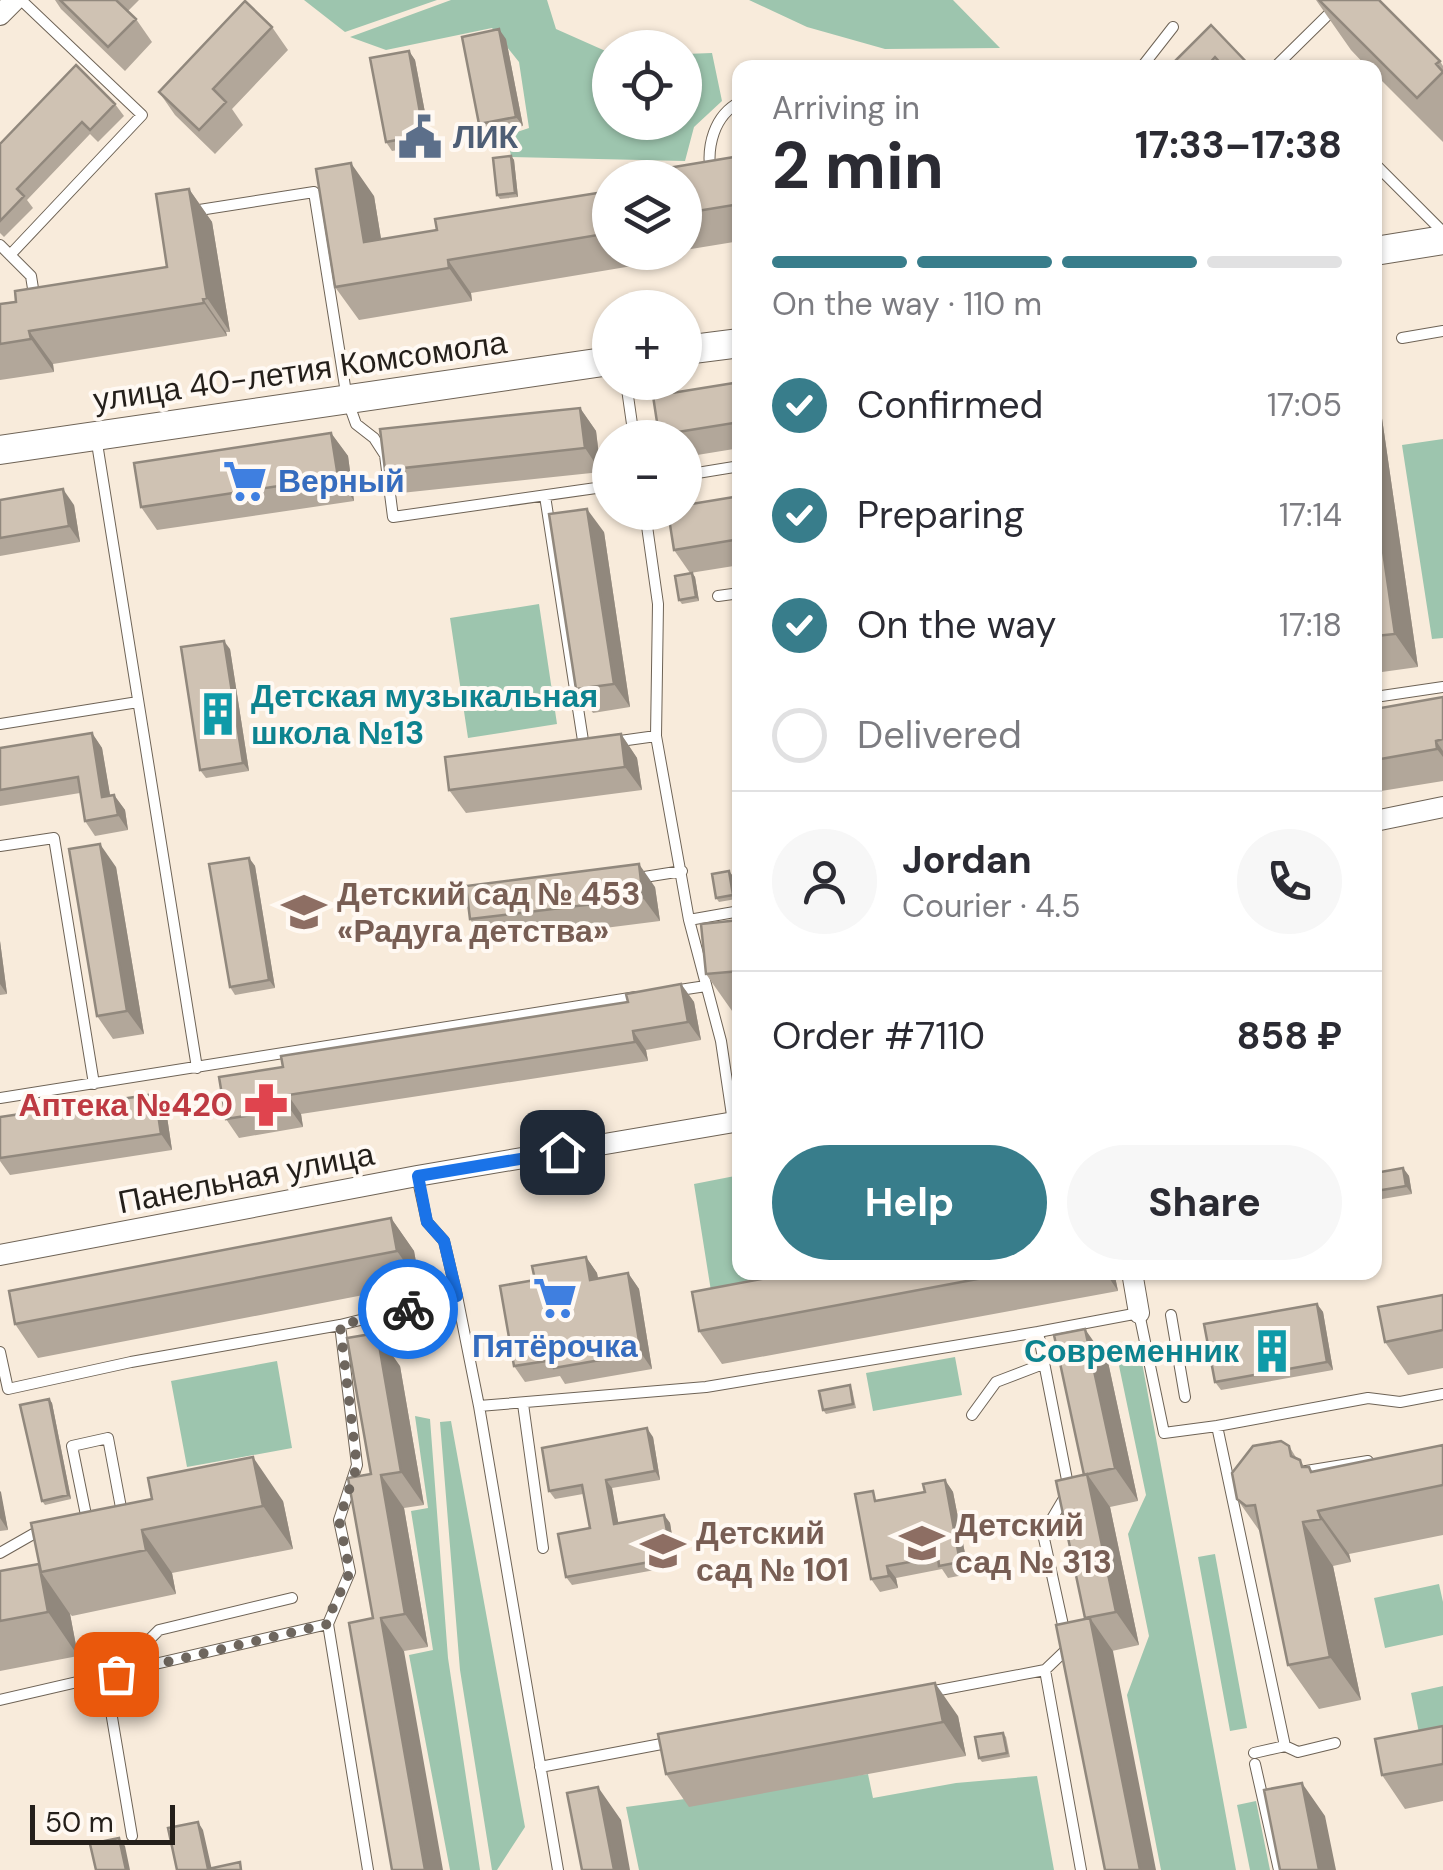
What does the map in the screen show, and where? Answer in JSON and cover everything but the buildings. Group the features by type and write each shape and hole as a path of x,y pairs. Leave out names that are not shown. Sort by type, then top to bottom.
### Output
{"main road":[{"path":"1382,250 1443,240"},
{"path":"702,348 732,343"},
{"name":"улица 40-летия Комсомола","path":"0,450 592,364"}],"street":[{"path":"0,15 18,0"},
{"path":"1382,820 1443,807"},
{"name":"Панельная улица","path":"0,1255 732,1122"},
{"path":"1133,1280 1138,1313"}],"lane":[{"path":"10,255 142,115 18,0"},
{"path":"1283,60 1343,0"},
{"path":"1147,60 1174,27"},
{"path":"711,175 711,138 732,106"},
{"path":"1382,171 1443,232"},
{"path":"702,176 726,172"},
{"path":"184,212 314,192 347,399 356,424 374,438 385,455 394,517 592,489"},
{"path":"0,245 32,276 35,302"},
{"path":"18,305 53,299"},
{"path":"1402,338 1443,331"},
{"path":"96,436 197,1068"},
{"path":"702,472 732,467"},
{"path":"545,496 584,746"},
{"path":"647,530 658,604 656,736 689,920 732,1100"},
{"path":"718,596 732,594"},
{"path":"1382,696 1443,687"},
{"path":"0,724 138,702"},
{"path":"566,749 656,736"},
{"path":"0,846 54,838 94,1084"},
{"path":"626,880 682,872"},
{"path":"689,920 732,912"},
{"path":"668,992 706,986"},
{"path":"0,1098 649,995"},
{"path":"418,1176 427,1222 444,1241 457,1296 558,1870"},
{"path":"0,1352 8,1389 131,1362 340,1325 457,1296"},
{"path":"479,1406 706,1388 1138,1313 1164,1433 1368,1398 1400,1402 1443,1394"},
{"path":"1171,1315 1185,1397"},
{"path":"340,1325 357,1466 339,1520 350,1572 328,1624 368,1870"},
{"path":"923,1693 1045,1670 1068,1648 1043,1534 1068,1490 1038,1332"},
{"path":"972,1414 996,1382 1043,1364"},
{"path":"523,1404 543,1548"},
{"path":"1217,1426 1285,1746"},
{"path":"72,1523 87,1520 122,1513 108,1438 72,1446 87,1520"},
{"path":"1287,1474 1382,1459"},
{"path":"1230,1483 1249,1480"},
{"path":"0,1554 43,1528 58,1526"},
{"path":"110,1675 158,1630 292,1598"},
{"path":"0,1700 328,1624"},
{"path":"1045,1670 1081,1870"},
{"path":"110,1675 132,1836"},
{"path":"540,1767 690,1739"},
{"path":"1279,1870 1255,1759 1285,1746 1298,1752 1335,1743"}],"green space":[{"path":"304,0 437,0 345,32"},
{"path":"451,0 547,0 556,29 592,45 592,140 691,140 685,160 511,157 508,135 529,128 519,62 492,28 386,50 350,37"},
{"path":"749,0 953,0 1000,48 885,49 807,27"},
{"path":"702,53 712,53 722,101 702,120"},
{"path":"1443,439 1443,638 1432,639 1402,445"},
{"path":"539,604 557,724 468,738 450,618"},
{"path":"732,1177 732,1280 892,1280 714,1310 694,1184"},
{"path":"955,1357 962,1395 873,1411 866,1373"},
{"path":"1141,1357 1236,1870 1161,1870 1127,1695 1149,1636 1128,1534 1146,1495 1118,1361"},
{"path":"277,1361 292,1448 187,1467 171,1381"},
{"path":"415,1416 430,1419 448,1658 480,1870 450,1870 409,1655 433,1650 411,1511 428,1508"},
{"path":"451,1421 525,1827 497,1870 492,1870 460,1670 440,1422"},
{"path":"1215,1554 1247,1728 1230,1731 1198,1557"},
{"path":"1439,1584 1443,1635 1385,1648 1374,1598"},
{"path":"1443,1686 1443,1734 1420,1738 1411,1693"},
{"path":"868,1774 873,1798 956,1783 1037,1776 1054,1870 639,1870 626,1807"},
{"path":"1256,1801 1270,1870 1250,1870 1237,1805"}],"way so far":[{"path":"116,1674 328,1624 350,1572 339,1520 357,1466 340,1325 408,1309"}],"place":[{"name":"ЛИК","path":"420,137"},
{"name":"Верный","path":"245,481"},
{"name":"Детская музыкальная школа №13","path":"218,714"},
{"name":"Детский сад № 453 «Радуга детства»","path":"304,912"},
{"name":"Аптека №420","path":"266,1105"},
{"name":"Пятёрочка","path":"555,1298"},
{"name":"Современник","path":"1272,1351"},
{"name":"Детский сад № 313","path":"922,1543"},
{"name":"Детский сад № 101","path":"663,1551"}],"route":[{"path":"408,1309 457,1296 444,1241 427,1222 418,1176 562,1152"}]}
